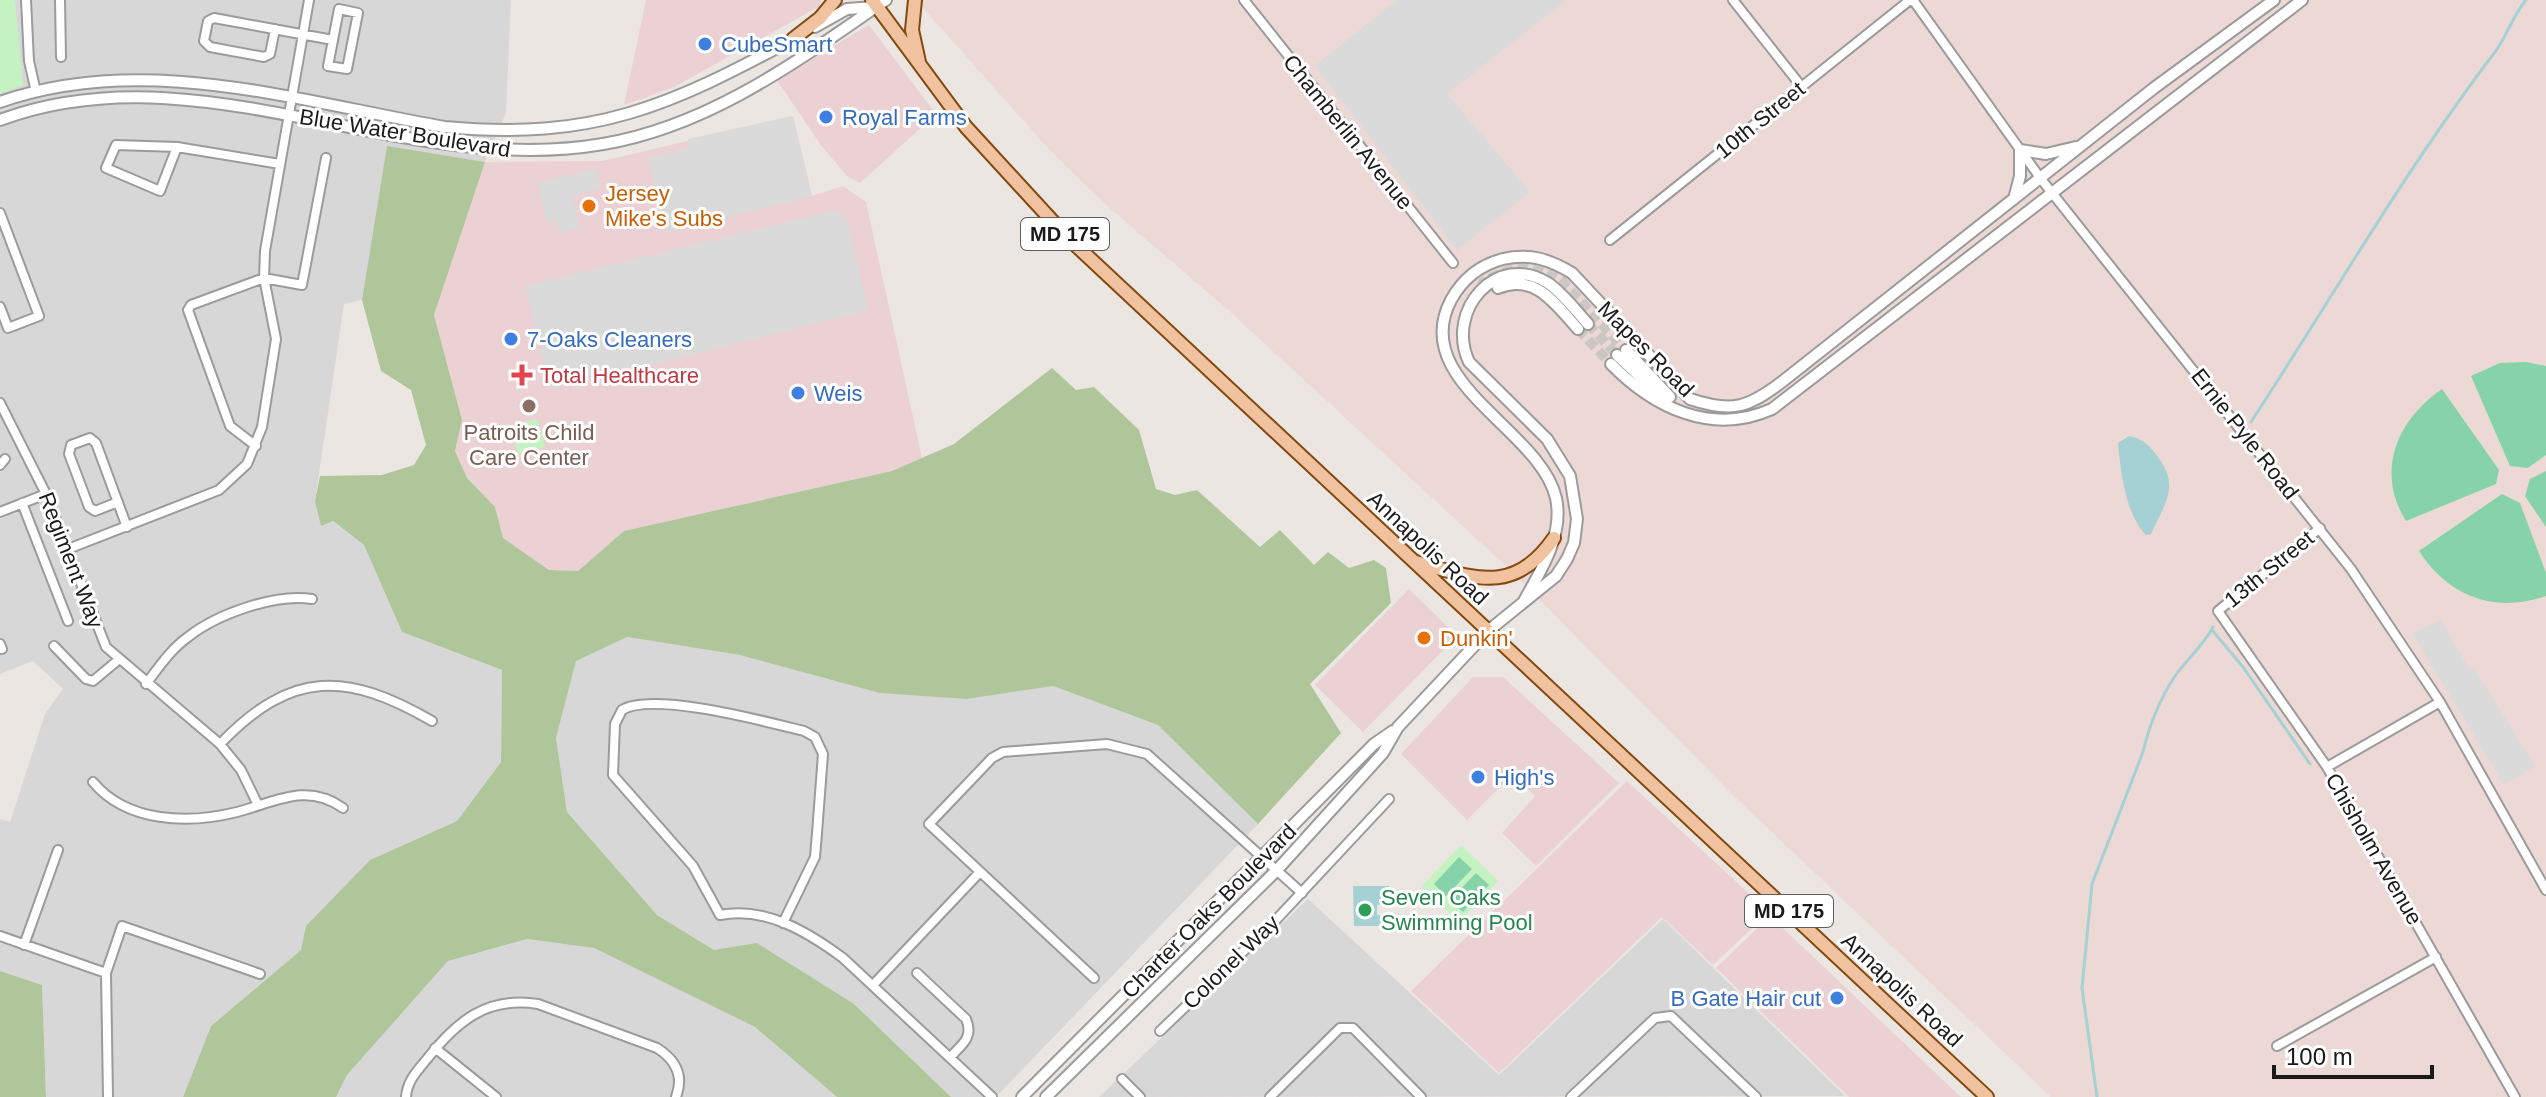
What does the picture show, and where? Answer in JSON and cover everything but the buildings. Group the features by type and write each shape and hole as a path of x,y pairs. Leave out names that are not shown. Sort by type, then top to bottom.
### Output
{"main road":[{"path":"793,39 820,18 835,0"},
{"path":"915,0 912,30 919,65"},
{"name":"Annapolis Road","path":"878,2 919,65 998,165 1068,238 1987,1097"},
{"path":"1414,561 1475,578 1497,580 1523,571 1540,559 1554,538"}],"street":[{"path":"26,0 29,61 36,92"},
{"path":"60,0 61,57"},
{"path":"68,549 219,490 239,474 256,446 276,339 264,278 280,164 309,0"},
{"name":"Chamberlin Avenue","path":"1244,0 1453,263"},
{"path":"1733,0 1801,86"},
{"name":"10th Street","path":"1610,240 1911,0"},
{"name":"Ernie Pyle Road","path":"1911,0 2051,192 2320,528 2382,612 2440,702 2546,890"},
{"name":"Mapes Road","path":"1524,601 1554,538 1557,502 1546,472 1463,384 1447,357 1444,344 1447,307 1463,282 1478,270 1516,256 1535,256 1556,263 1572,273 1690,399 1714,407 1742,407 1783,381 2274,0"},
{"name":"Mapes Road","path":"1678,408 1618,356 1647,395 1678,408 1724,422 1751,418 1772,409 2302,0"},
{"name":"Blue Water Boulevard","path":"0,102 87,82 161,79 481,130 583,125 674,100 847,9 878,2"},
{"name":"Blue Water Boulevard","path":"0,120 64,102 115,97 185,99 496,151 555,150 604,144 666,127 728,101 855,25 878,2"},
{"path":"339,9 358,13 347,69 328,66 333,40 339,9"},
{"path":"275,29 270,54 264,57 210,47 204,41 208,21 214,18 303,34 333,40"},
{"path":"177,147 160,191 106,168 116,145 177,147 280,164"},
{"path":"2014,200 2020,176 2020,150 2046,154 2082,146"},
{"path":"256,446 230,426 188,310 191,305 264,278 302,285 326,158"},
{"path":"0,213 39,316 8,328 0,307"},
{"name":"Mapes Road","path":"1488,631 1556,576 1574,543 1577,502 1570,476 1547,439 1479,376 1463,349 1461,322 1481,289 1528,284 1541,289 1583,326"},
{"name":"Regiment Way","path":"0,403 46,494 98,632 117,661 220,744 241,770 258,805"},
{"path":"118,502 95,511 89,507 69,454 71,445 90,438 96,443 118,502 127,527"},
{"path":"0,512 46,494"},
{"path":"22,503 68,621"},
{"name":"13th Street","path":"2218,611 2320,528"},
{"path":"146,684 172,650 208,625 275,598 312,599"},
{"name":"Chisholm Avenue","path":"2218,611 2327,767 2515,1097"},
{"name":"Charter Oaks Boulevard","path":"1022,1097 1264,858 1374,744 1398,727 1488,631"},
{"path":"54,646 86,679 93,681 117,661"},
{"path":"220,744 259,708 275,698 312,687 363,688 393,698 432,721"},
{"path":"2327,767 2440,702"},
{"path":"783,923 815,857 823,754 815,737 804,731 722,711 641,703 622,710 615,724 613,775 693,866 720,915 751,913 783,923 821,942 873,985 992,1097"},
{"name":"Charter Oaks Boulevard","path":"1046,1097 1277,870 1383,753 1398,727"},
{"path":"1094,978 929,824 985,766 1003,752 1107,744 1131,748 1158,759 1302,893"},
{"path":"93,782 113,802 162,817 212,816 305,793 330,799 343,808"},
{"name":"Colonel Way","path":"1160,1031 1302,893 1389,799"},
{"path":"24,945 58,850"},
{"path":"873,985 980,872"},
{"path":"108,1097 106,973 122,926 260,974"},
{"path":"0,936 106,973"},
{"path":"2277,1046 2436,957"},
{"path":"917,973 966,1019 970,1029 968,1038 950,1057"},
{"path":"406,1097 411,1080 459,1022 475,1012 507,1002 538,1004 667,1054 678,1072 676,1097"},
{"path":"1573,1096 1655,1018 1663,1015 1671,1016 1756,1097"},
{"path":"1270,1097 1340,1028 1347,1026 1353,1028 1421,1097"},
{"path":"435,1048 496,1097"},
{"path":"1122,1079 1140,1097"}],"shaded area":[{"path":"0,0 511,0 506,113 485,162 387,147 362,300 344,304 315,501 332,521 364,545 402,632 502,670 501,762 457,821 370,860 307,926 301,950 211,1026 183,1097 46,1097 42,985 0,971 0,819 10,822 45,714 63,689 33,661 0,674"},
{"path":"646,0 821,0 820,6 674,87 624,105"},
{"path":"916,0 2546,0 2546,1097 2051,1097 1738,800 1505,565 1227,309 1105,204 1046,146"},
{"path":"1397,0 1566,0 1447,94 1530,192 1457,250 1315,66"},
{"path":"869,25 936,114 860,183 847,176 820,144 777,80"},
{"path":"793,116 812,196 843,186 866,202 922,458 892,471 624,531 578,571 549,570 503,538 495,507 467,478 455,451 462,420 434,315 485,162 603,161"},
{"path":"793,116 812,196 667,232 648,159 690,148 688,139"},
{"path":"596,169 601,188 572,196 580,228 560,233 556,221 547,223 537,183"},
{"path":"837,210 847,221 868,310 551,390 525,286"},
{"path":"1409,589 1457,636 1363,732 1315,685"},
{"path":"2441,620 2469,669 2474,668 2535,766 2504,785 2413,634"},
{"path":"627,637 740,655 967,699 1053,686 1158,725 1258,824 996,1097 951,1097 854,1004 714,950 657,915 567,812 556,738 576,660"},
{"path":"1473,677 1503,677 1619,783 1536,866 1502,833 1535,796 1512,775 1467,820 1401,754"},
{"path":"1627,781 1769,912 1713,965 1662,917 1499,1073 1411,991"},
{"path":"1308,899 1499,1075 1663,919 1845,1096 1099,1097"},
{"path":"1770,916 1961,1097 1849,1097 1716,968"},
{"path":"527,939 594,948 755,1027 837,1097 336,1097 347,1075 448,961"}],"green space":[{"path":"0,0 15,0 23,85 0,94"},
{"path":"387,146 485,162 434,315 462,420 455,451 467,478 495,507 503,538 549,570 578,571 624,531 892,471 954,444 1052,368 1076,390 1094,387 1139,430 1156,489 1175,495 1197,490 1260,547 1280,530 1314,565 1328,552 1349,568 1374,560 1386,568 1391,603 1310,684 1341,733 1258,824 1158,725 1053,686 967,699 880,693 740,655 627,637 576,661 556,738 567,812 657,915 714,950 757,943 854,1004 951,1097 837,1097 755,1027 594,948 527,939 448,961 347,1075 336,1097 183,1097 211,1026 301,950 306,926 370,860 457,821 501,762 502,670 402,632 364,545 333,521 321,526 315,501 320,476 382,475 414,465 426,445 411,390 381,371 362,300"},
{"path":"2526,362 2546,366 2546,455 2528,468 2510,466 2471,376 2500,363"},
{"path":"2442,389 2499,470 2496,484 2406,521 2392,484 2396,448 2413,416"},
{"path":"538,419 545,447 518,454 510,425"},
{"path":"2546,471 2546,527 2525,496 2530,479"},
{"path":"2502,494 2520,503 2546,573 2546,596 2508,603 2474,597 2444,580 2419,551"},
{"path":"1461,845 1498,881 1459,922 1422,886"},
{"path":"1459,857 1472,869 1446,896 1434,884"},
{"path":"1476,873 1489,885 1463,912 1450,900"},
{"path":"0,971 42,985 46,1097 0,1097"}],"water":[{"path":"2129,436 2141,440 2152,450 2163,464 2169,484 2162,512 2151,534 2146,535 2133,516 2123,479 2118,443"},
{"name":"Seven Oaks Swimming Pool","path":"1353,886 1389,886 1389,904 1377,905 1377,915 1390,916 1390,926 1354,926"}],"waterway":[{"path":"2251,422 2400,188 2499,46 2526,0"},
{"path":"2097,1097 2082,988 2092,884 2160,703 2175,676 2213,627"},
{"path":"2212,630 2243,667 2310,764"}],"tunnel":[{"path":"1481,289 1483,282 1503,272 1523,268 1552,275 1562,281 1626,350"},
{"path":"1588,324 1617,355"},
{"path":"1578,329 1611,364"}],"place":[{"name":"CubeSmart","path":"705,44"},
{"name":"Royal Farms","path":"826,117"},
{"name":"Jersey Mike's Subs","path":"589,206"},
{"name":"7-Oaks Cleaners","path":"511,339"},
{"name":"Total Healthcare","path":"522,375"},
{"name":"Weis","path":"798,393"},
{"name":"Patroits Child Care Center","path":"529,406"},
{"name":"Dunkin'","path":"1424,638"},
{"name":"High's","path":"1478,777"},
{"name":"Seven Oaks Swimming Pool","path":"1365,910"},
{"name":"B Gate Hair cut","path":"1837,998"}]}
